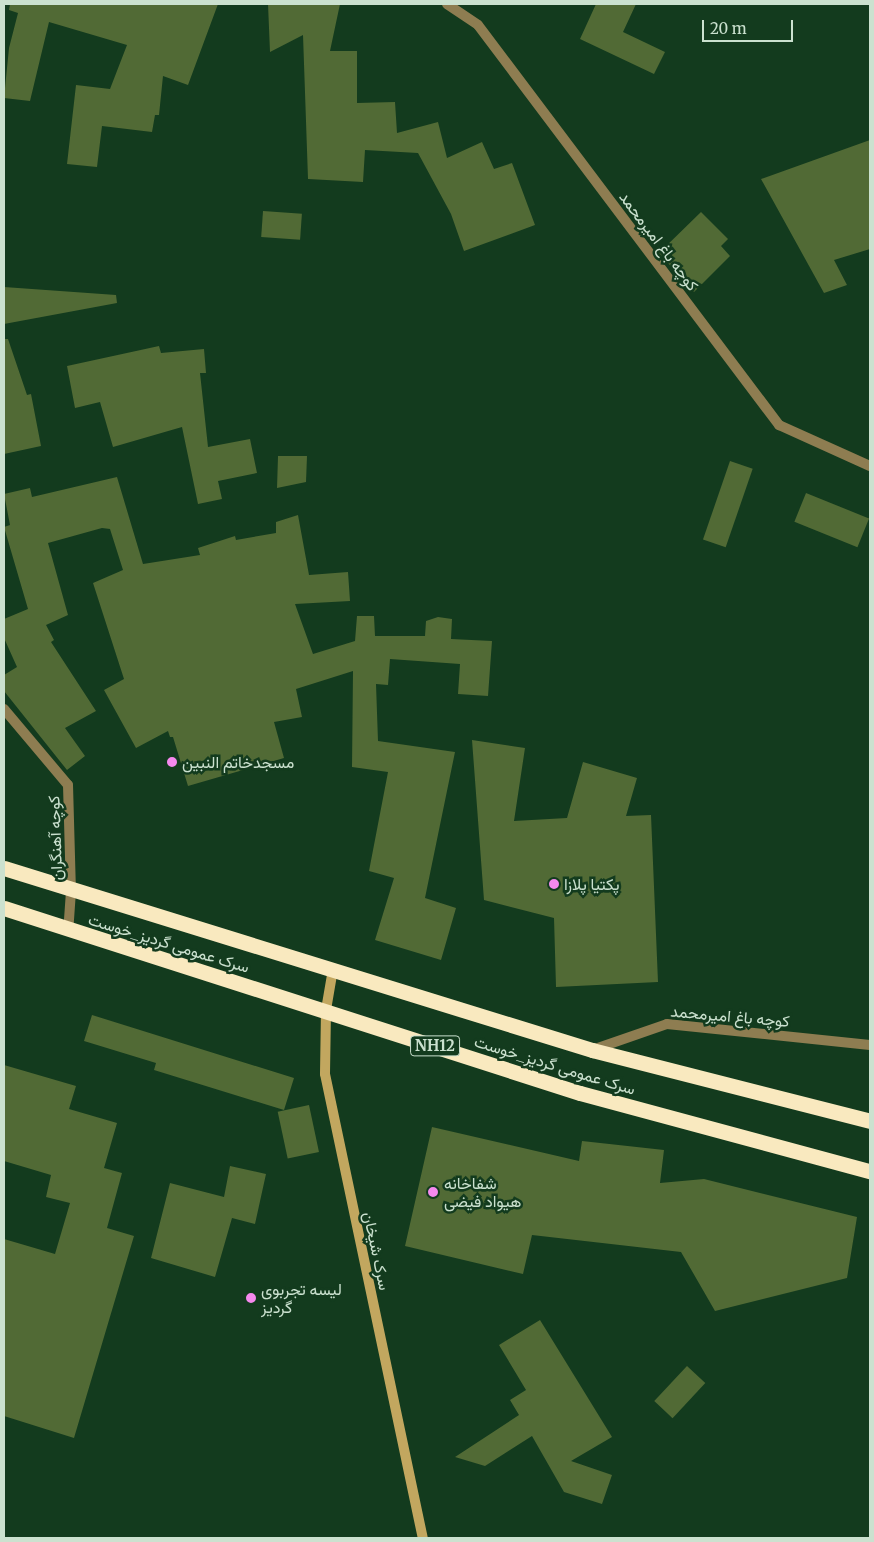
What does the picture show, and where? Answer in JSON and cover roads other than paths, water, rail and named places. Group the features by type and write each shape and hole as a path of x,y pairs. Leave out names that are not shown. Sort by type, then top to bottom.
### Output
{"highway":[{"name":"سرک عمومی گردیز_خوست","path":"4,868 72,892 333,969 592,1050 870,1121"},
{"name":"سرک عمومی گردیز_خوست","path":"4,908 580,1093 870,1171"}],"street":[{"name":"کوچه باغ امیرمحمد","path":"447,4 478,24 780,425 870,466"},
{"name":"کوچه آهنگران","path":"4,709 68,785 72,892 68,930"},
{"name":"سرک شیخان","path":"333,969 326,1010 325,1074 423,1538"},
{"name":"کوچه باغ امیرمحمد","path":"592,1050 667,1024 870,1045"}],"place":[{"name":"مسجدخاتم النبین","path":"172,762"},
{"name":"پکتیا پلازا","path":"554,884"},
{"name":"شفاخانه هیواد فیضی","path":"433,1192"},
{"name":"لیسه تجربوی گردیز","path":"251,1298"}]}
